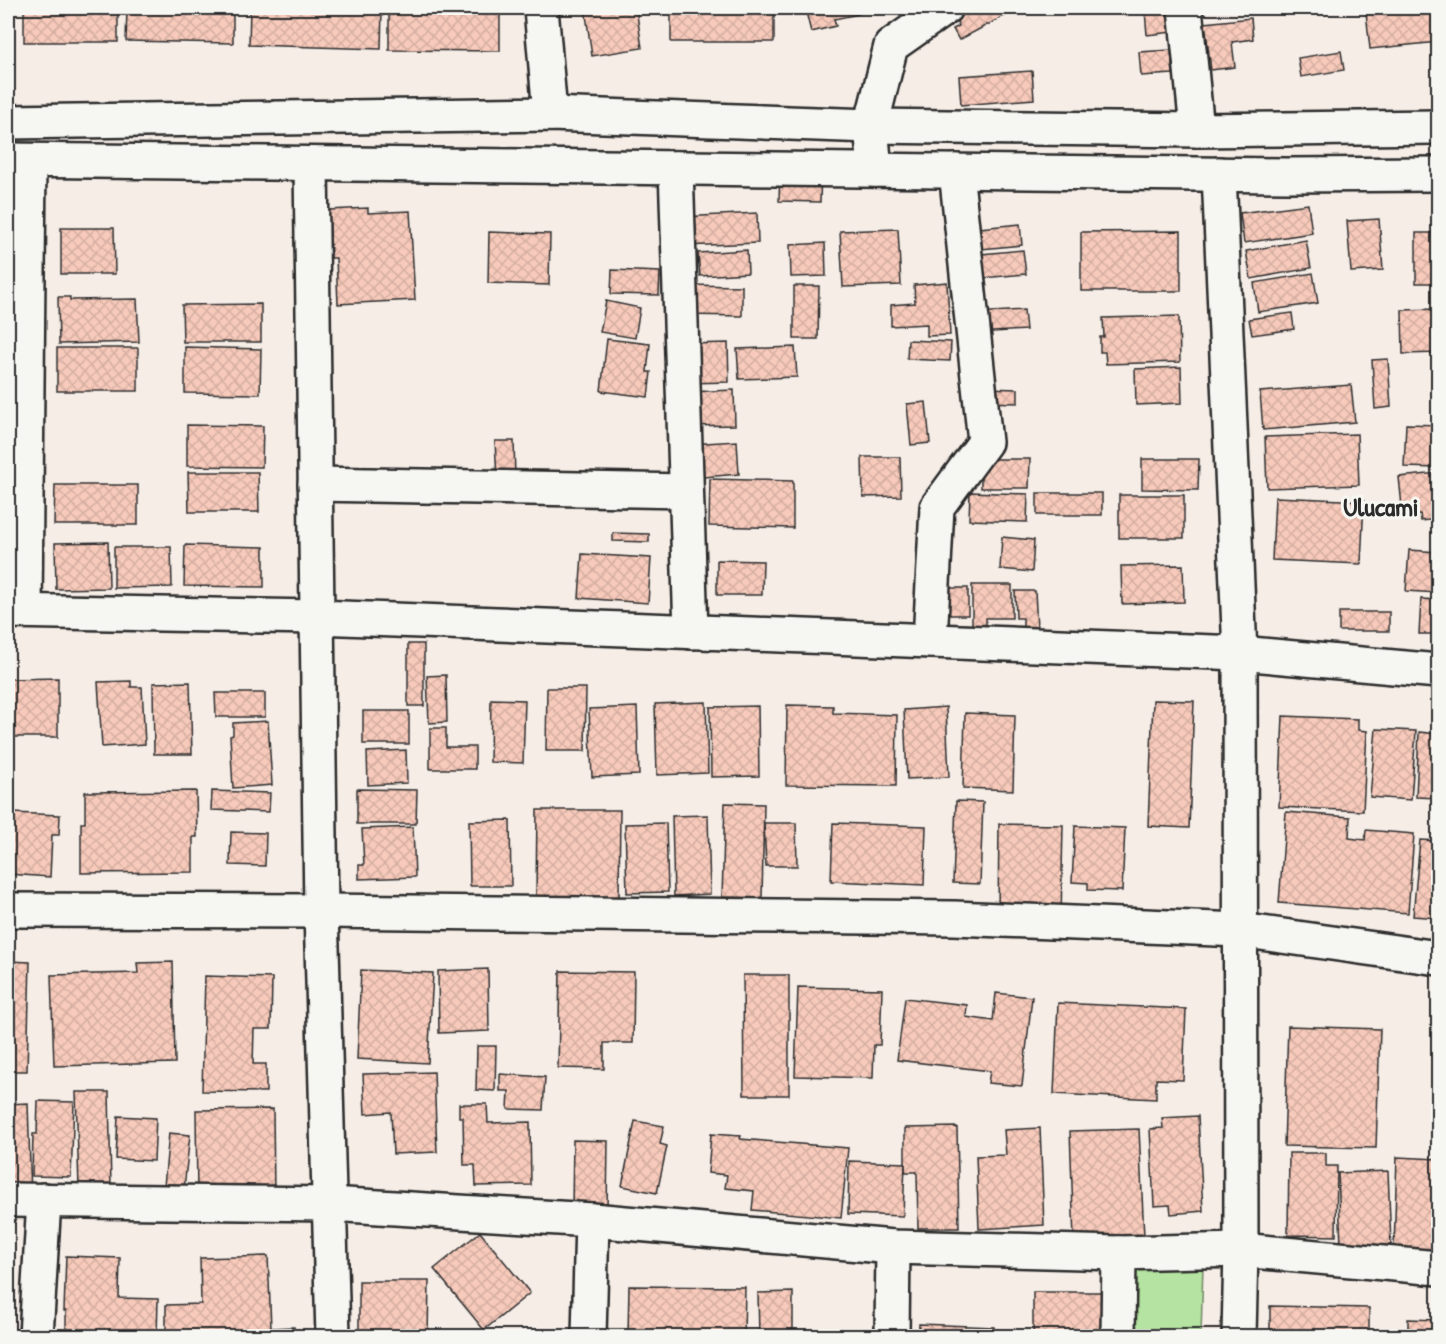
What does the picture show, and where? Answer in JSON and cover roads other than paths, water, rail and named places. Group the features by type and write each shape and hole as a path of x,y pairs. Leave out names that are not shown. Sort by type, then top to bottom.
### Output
{"street":[{"path":"541,8 550,114"},
{"path":"875,170 871,126 891,46 945,8"},
{"path":"1185,8 1197,130"},
{"path":"8,122 550,114 871,126 1197,130 1438,127"},
{"path":"1438,174 1219,174 18,160 16,611 317,617 1240,653 1438,671"},
{"path":"311,164 321,911 333,1336"},
{"path":"676,168 691,632"},
{"path":"930,641 937,507 985,442 956,171"},
{"path":"1219,174 1240,653 1241,1251 1239,1336"},
{"path":"315,483 686,491"},
{"path":"8,910 954,918 1240,930 1438,958"},
{"path":"8,1200 330,1204 592,1220 893,1247 1119,1253 1241,1251 1438,1268"},
{"path":"36,1336 44,1200"},
{"path":"589,1336 592,1220"},
{"path":"892,1336 893,1247"},
{"path":"1118,1336 1119,1253"}],"district":[{"name":"Ulucami","path":"1381,506"}]}
